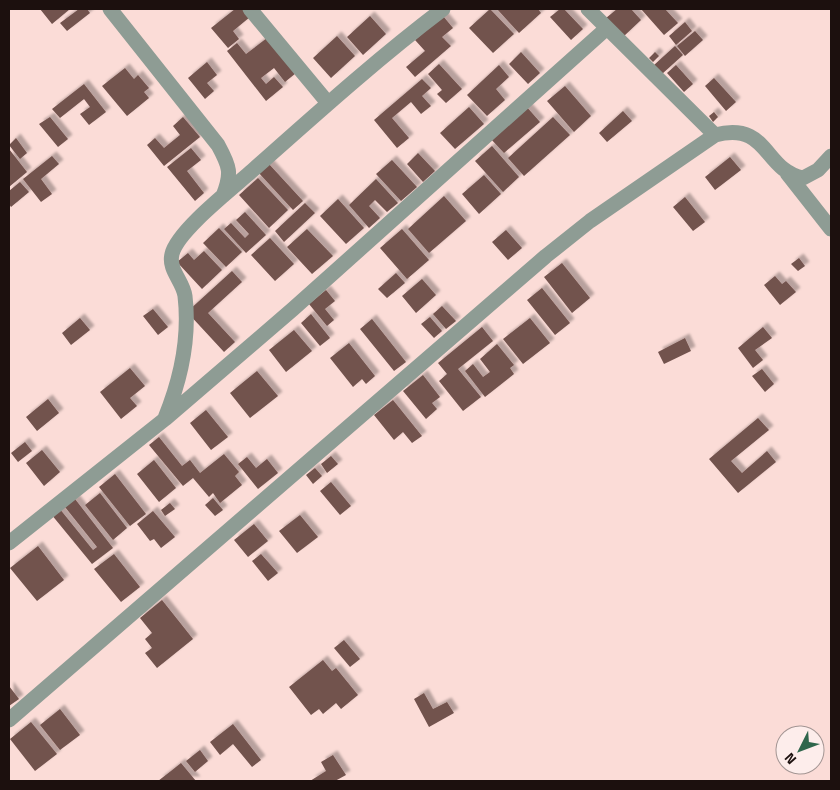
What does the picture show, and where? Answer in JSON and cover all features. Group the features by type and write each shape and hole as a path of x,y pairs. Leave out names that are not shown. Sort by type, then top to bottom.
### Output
{"street":[{"path":"110,9 218,146 227,162 230,178 222,197"},
{"path":"250,9 328,103"},
{"path":"165,419 178,385 186,338 185,296 182,285 172,268 172,254 179,240 222,197 328,103 443,9"},
{"path":"595,11 607,28 715,134"},
{"path":"9,543 165,419 293,309 607,28"},
{"path":"9,720 173,576 546,256 590,221 715,134 739,131 749,135 784,170 831,229"},
{"path":"784,170 802,178 818,170 831,156"}],"building":[{"path":"40,9 70,9 52,24"},
{"path":"79,9 87,9 90,13 67,31 60,23"},
{"path":"235,9 243,9 250,17 233,31 239,39 228,48 211,28"},
{"path":"490,9 514,34 493,53 469,28"},
{"path":"497,9 538,9 541,13 519,33"},
{"path":"560,9 564,9 583,29 571,40 550,17"},
{"path":"617,9 631,9 641,20 623,37 606,18"},
{"path":"641,9 665,9 678,23 664,35"},
{"path":"370,16 386,34 363,55 347,37"},
{"path":"443,16 453,28 442,37 451,46 415,77 406,67 425,51 415,40"},
{"path":"685,22 692,31 676,45 669,36"},
{"path":"695,31 703,40 685,56 677,46"},
{"path":"337,36 355,56 331,78 313,58"},
{"path":"267,38 296,73 285,82 274,68 261,78 266,84 274,77 283,87 266,101 227,51 237,43 246,54"},
{"path":"675,46 683,55 662,74 654,65"},
{"path":"521,52 540,73 528,84 509,64"},
{"path":"655,52 659,56 653,62 649,58"},
{"path":"207,62 217,75 207,83 214,91 205,99 188,78"},
{"path":"439,64 462,89 446,103 437,94 442,90 428,74"},
{"path":"499,65 509,77 496,89 505,100 487,116 467,95"},
{"path":"676,65 693,84 684,92 667,73"},
{"path":"125,68 134,79 138,75 149,88 144,92 149,98 127,116 102,86"},
{"path":"714,78 736,102 726,111 705,86"},
{"path":"422,79 431,88 422,96 431,106 421,114 411,102 392,118 409,138 397,148 374,120"},
{"path":"84,84 106,112 89,125 80,114 90,107 84,99 60,118 52,109"},
{"path":"565,86 591,116 574,132 547,101"},
{"path":"525,105 540,122 504,153 489,137"},
{"path":"469,107 484,124 455,149 440,133"},
{"path":"623,111 632,121 607,142 599,133"},
{"path":"714,112 718,117 713,122 709,116"},
{"path":"50,117 68,139 58,147 39,124"},
{"path":"183,117 200,137 164,166 147,145 155,138 164,148 180,135 173,126"},
{"path":"553,117 570,135 524,176 508,158"},
{"path":"16,138 27,153 20,159 9,145"},
{"path":"492,146 519,177 503,192 475,161"},
{"path":"191,148 201,160 187,171 204,193 195,201 167,167"},
{"path":"9,149 27,172 9,187"},
{"path":"418,153 435,171 423,182 407,164"},
{"path":"52,156 59,164 41,179 52,194 41,202 23,179"},
{"path":"730,157 741,170 715,190 705,177"},
{"path":"392,160 417,187 401,201 376,174"},
{"path":"268,163 303,201 293,210 258,172"},
{"path":"484,175 501,194 479,214 462,194"},
{"path":"258,178 288,210 269,228 239,195"},
{"path":"376,179 398,203 387,212 375,200 369,206 380,218 369,228 349,205"},
{"path":"20,182 29,192 11,207 9,204 9,191"},
{"path":"444,196 466,221 429,253 408,229"},
{"path":"685,197 705,222 693,231 673,207"},
{"path":"338,199 364,228 346,244 320,216"},
{"path":"305,203 315,213 284,242 275,231"},
{"path":"245,212 266,235 246,253 224,229 231,223 245,238 249,234 236,220"},
{"path":"219,228 242,252 226,267 203,243"},
{"path":"307,229 333,256 312,274 287,247"},
{"path":"402,229 429,260 407,279 380,248"},
{"path":"506,230 522,248 508,260 492,242"},
{"path":"270,238 294,264 275,281 251,255"},
{"path":"204,251 222,270 202,289 177,262 188,253 194,260"},
{"path":"799,258 805,266 798,271 791,264"},
{"path":"562,263 590,298 572,313 544,277"},
{"path":"232,271 242,282 208,313 235,342 224,352 187,312"},
{"path":"396,273 405,283 387,298 378,289"},
{"path":"775,276 782,284 786,281 796,292 780,305 764,285"},
{"path":"422,279 436,295 416,313 402,296"},
{"path":"542,288 570,323 555,335 527,300"},
{"path":"326,290 335,301 325,309 334,320 327,326 309,304"},
{"path":"442,306 456,321 446,329 433,314"},
{"path":"153,309 168,327 158,335 143,316"},
{"path":"311,314 330,338 320,346 301,323"},
{"path":"430,317 442,331 434,338 421,324"},
{"path":"80,318 90,330 71,345 62,333"},
{"path":"530,318 550,343 523,364 503,339"},
{"path":"372,319 406,362 394,371 360,329"},
{"path":"482,327 493,341 458,369 481,397 463,411 439,381 447,374 438,363"},
{"path":"763,327 772,338 755,350 763,360 753,368 738,348"},
{"path":"294,330 312,351 286,372 269,350"},
{"path":"685,338 691,351 664,364 658,352"},
{"path":"349,343 375,376 366,384 362,379 353,387 330,358"},
{"path":"497,344 514,365 510,368 514,374 485,397 465,371 473,364 483,377 490,372 480,359"},
{"path":"130,368 145,386 130,398 137,406 121,419 100,392"},
{"path":"762,369 774,384 765,392 752,376"},
{"path":"257,371 278,396 250,418 230,393"},
{"path":"423,375 440,397 432,403 437,409 426,419 403,391"},
{"path":"48,399 59,413 37,431 26,417"},
{"path":"393,400 422,436 412,443 403,432 394,440 374,415"},
{"path":"206,410 228,437 211,450 190,423"},
{"path":"758,418 769,430 731,461 742,473 767,451 776,462 738,493 709,459"},
{"path":"159,437 182,466 190,460 200,473 224,454 239,472 235,476 242,485 220,503 213,493 209,497 193,478 183,486 149,445"},
{"path":"25,442 32,451 18,462 11,453"},
{"path":"42,450 60,472 44,486 26,463"},
{"path":"331,456 338,464 327,473 321,464"},
{"path":"247,457 256,468 267,459 278,473 258,489 238,464"},
{"path":"154,460 176,488 159,502 137,474"},
{"path":"315,468 322,476 313,484 306,475"},
{"path":"115,474 146,514 130,526 99,487"},
{"path":"331,482 351,506 340,515 320,491"},
{"path":"100,493 127,528 113,540 85,505"},
{"path":"213,498 223,510 215,516 205,505"},
{"path":"75,499 113,548 92,564 51,514 59,508 93,550 97,547 65,507"},
{"path":"170,503 175,509 165,516 161,510"},
{"path":"153,511 175,537 161,548 154,539 150,541 137,524"},
{"path":"300,515 318,537 297,553 279,531"},
{"path":"254,524 268,541 248,557 234,540"},
{"path":"38,546 64,580 37,601 10,568"},
{"path":"114,554 140,587 121,602 94,569"},
{"path":"261,554 278,573 268,581 252,561"},
{"path":"162,600 193,639 157,668 145,653 152,648 145,639 152,633 140,618"},
{"path":"344,640 360,659 350,667 334,648"},
{"path":"323,660 332,671 336,668 358,695 341,709 336,703 323,714 319,709 311,715 289,687"},
{"path":"9,686 19,699 9,706"},
{"path":"424,693 433,709 447,702 454,713 429,727 414,699"},
{"path":"60,709 80,735 60,750 40,725"},
{"path":"31,722 57,754 35,771 10,739"},
{"path":"233,724 261,760 252,767 233,744 220,755 210,742"},
{"path":"200,750 208,761 195,772 186,761"},
{"path":"333,755 346,775 335,781 310,781 326,771 321,762"},
{"path":"181,763 196,781 158,781 171,771"}]}
